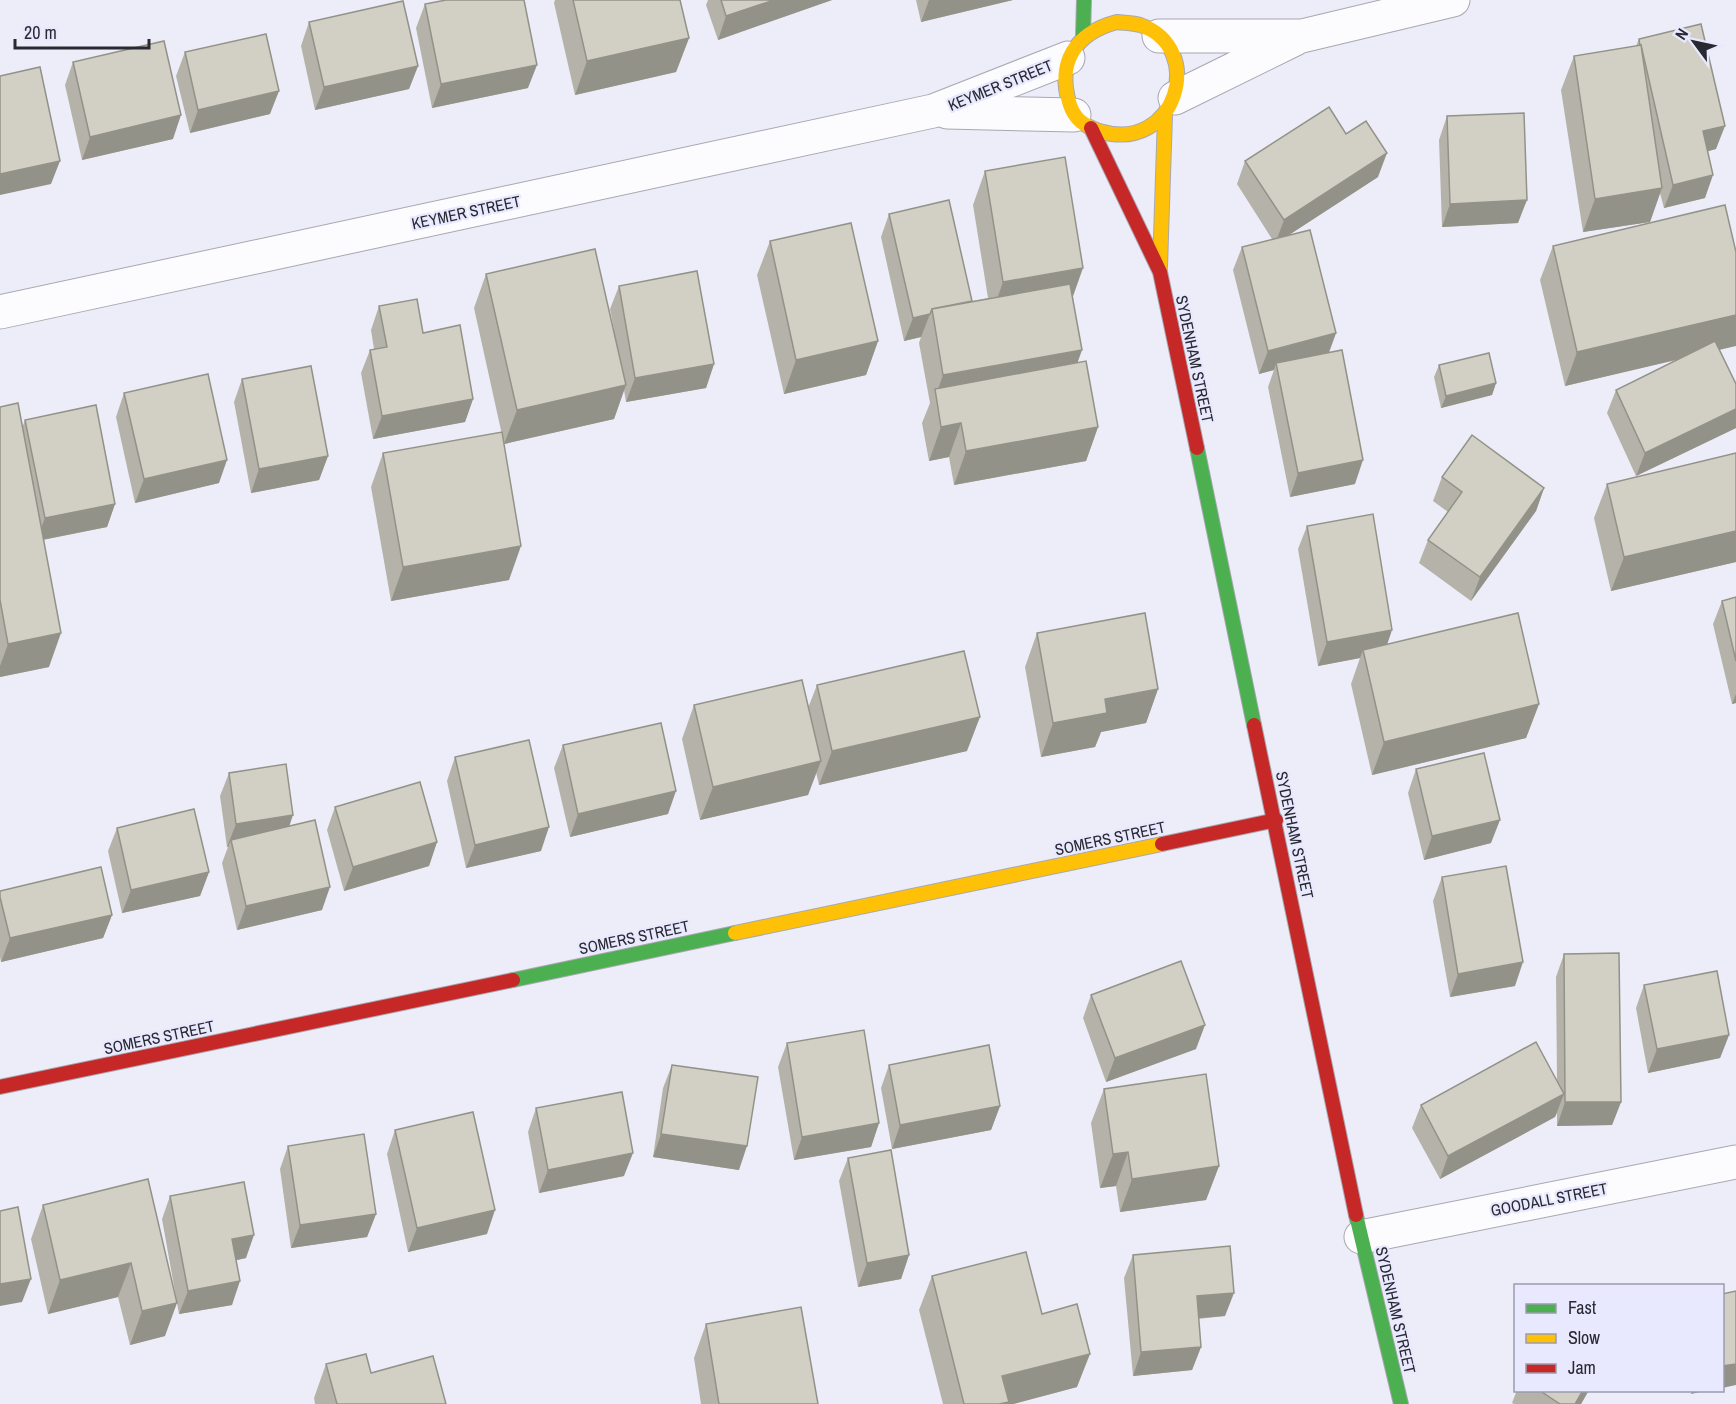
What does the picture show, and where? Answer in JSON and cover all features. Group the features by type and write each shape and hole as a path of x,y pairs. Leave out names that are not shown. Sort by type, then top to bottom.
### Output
{"street":[{"path":"1084,0 1064,89 1082,122 1112,136 1134,134 1154,125 1170,106 1302,36 1453,0"},
{"path":"1133,8 1150,31 1172,52 1178,76 1170,106"},
{"path":"1075,47 1098,26 1113,22 1150,31 1302,36"},
{"name":"KEYMER STREET","path":"0,312 933,111 1075,47"},
{"name":"SYDENHAM STREET","path":"1170,106 1160,272 1276,820 1361,1237 1401,1404"},
{"name":"KEYMER STREET","path":"933,111 1082,122"},
{"name":"SYDENHAM STREET","path":"1082,122 1160,272"},
{"name":"SOMERS STREET","path":"0,1087 1276,820"},
{"name":"GOODALL STREET","path":"1361,1237 1736,1162"}],"building":[{"path":"446,0 524,0 537,65 441,84 425,4"},
{"path":"573,0 680,0 689,38 587,61"},
{"path":"721,0 774,0 726,16"},
{"path":"403,1 418,66 324,87 309,22"},
{"path":"1701,24 1725,126 1703,131 1713,175 1673,185 1639,39"},
{"path":"266,34 279,91 198,110 185,52"},
{"path":"164,41 181,115 90,137 73,62"},
{"path":"1641,45 1662,188 1595,199 1574,56"},
{"path":"40,67 60,161 0,174 0,76"},
{"path":"1329,107 1346,134 1366,121 1387,153 1284,220 1245,161"},
{"path":"1524,113 1527,200 1450,204 1447,116"},
{"path":"1065,157 1083,268 1003,282 985,171"},
{"path":"949,200 972,301 932,309 930,314 913,318 889,214"},
{"path":"1725,205 1736,252 1736,315 1577,352 1553,246"},
{"path":"851,223 878,341 796,360 770,241"},
{"path":"1310,230 1336,333 1268,351 1242,247"},
{"path":"595,249 626,385 517,410 486,274"},
{"path":"697,271 714,364 635,378 619,286"},
{"path":"1070,284 1082,350 943,375 932,309"},
{"path":"417,299 423,333 460,325 473,399 382,416 370,350 387,347 379,306"},
{"path":"1715,341 1736,384 1736,409 1645,453 1616,390"},
{"path":"1342,350 1363,460 1298,473 1276,363"},
{"path":"1489,353 1496,383 1446,396 1439,365"},
{"path":"1086,361 1098,427 966,451 961,423 941,427 935,389"},
{"path":"311,366 328,456 259,469 242,379"},
{"path":"208,374 227,460 144,479 124,393"},
{"path":"18,403 61,633 8,644 0,600 0,407"},
{"path":"96,405 115,504 45,518 25,420"},
{"path":"502,432 521,546 403,567 383,453"},
{"path":"1472,435 1544,488 1480,577 1428,540 1462,492 1442,477"},
{"path":"1736,453 1736,531 1624,557 1607,484"},
{"path":"1373,514 1392,630 1327,642 1307,526"},
{"path":"1736,597 1736,661 1722,601"},
{"path":"1145,613 1158,689 1105,699 1107,713 1053,723 1037,633"},
{"path":"1518,613 1539,704 1384,742 1363,650"},
{"path":"964,651 980,717 832,751 817,685"},
{"path":"802,680 821,761 713,787 694,705"},
{"path":"661,723 676,791 578,814 563,745"},
{"path":"529,740 549,827 475,845 455,757"},
{"path":"1484,753 1500,820 1432,836 1416,769"},
{"path":"286,764 293,815 236,824 229,773"},
{"path":"420,782 437,842 353,867 335,807"},
{"path":"194,809 209,872 131,890 117,828"},
{"path":"315,820 330,887 246,906 231,840"},
{"path":"1506,866 1523,962 1458,974 1442,877"},
{"path":"101,867 112,915 10,938 0,891"},
{"path":"1619,953 1621,1102 1565,1102 1564,954"},
{"path":"1181,961 1205,1025 1115,1058 1091,995"},
{"path":"1717,971 1729,1035 1657,1049 1644,985"},
{"path":"864,1030 879,1123 802,1137 787,1043"},
{"path":"1536,1042 1564,1094 1448,1156 1421,1105"},
{"path":"989,1045 1000,1106 900,1125 889,1065"},
{"path":"672,1065 758,1077 747,1146 661,1134"},
{"path":"1206,1074 1219,1166 1132,1179 1128,1152 1113,1154 1104,1089"},
{"path":"622,1092 633,1153 548,1170 536,1108"},
{"path":"473,1112 495,1210 417,1228 395,1130"},
{"path":"364,1134 376,1214 300,1225 288,1146"},
{"path":"891,1150 909,1255 867,1263 848,1158"},
{"path":"148,1179 177,1303 142,1311 131,1263 60,1280 43,1205"},
{"path":"244,1182 254,1235 232,1239 240,1281 188,1291 170,1196"},
{"path":"18,1207 31,1279 0,1284 0,1211"},
{"path":"1230,1246 1234,1293 1197,1296 1201,1347 1141,1352 1133,1255"},
{"path":"1026,1252 1042,1314 1077,1304 1090,1354 1002,1376 1009,1402 964,1404 932,1276"},
{"path":"1736,1291 1736,1364 1724,1366 1724,1294"},
{"path":"801,1307 818,1404 719,1404 706,1324"},
{"path":"366,1354 371,1373 433,1356 446,1404 337,1404 326,1364"},
{"path":"1542,1392 1582,1392 1575,1404 1560,1404"}],"traffic: fast":[{"path":"1083,36 1084,0"},
{"path":"1197,448 1254,725"},
{"path":"513,980 735,933"},
{"path":"1356,1215 1401,1404"}],"traffic: slow":[{"path":"1117,22 1140,25 1161,37 1173,54 1177,75 1174,95 1164,114 1148,128 1126,134 1099,131 1081,122 1072,110 1066,90 1068,63 1080,42 1102,27 1117,22"},
{"path":"1160,267 1165,115"},
{"path":"735,933 1162,844"}],"traffic: jam":[{"path":"1091,128 1160,272 1197,448"},
{"path":"1254,725 1356,1215"},
{"path":"1162,844 1276,820"},
{"path":"0,1087 513,980"}]}
